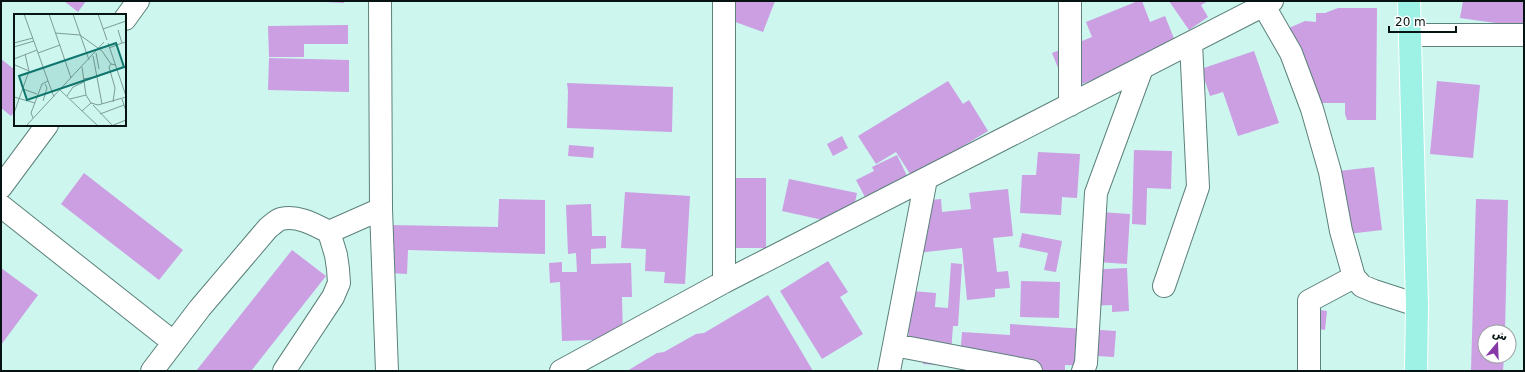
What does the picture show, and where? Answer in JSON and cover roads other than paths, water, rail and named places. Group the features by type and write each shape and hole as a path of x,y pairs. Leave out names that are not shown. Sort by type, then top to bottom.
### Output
{"main road":[{"path":"1409,1 1417,305 1416,371"}],"street":[{"path":"126,18 138,1"},
{"path":"380,1 381,209 387,371"},
{"path":"724,1 724,282"},
{"path":"1070,1 1070,105"},
{"path":"561,371 724,282 1191,43 1266,2 1291,53 1312,109 1330,172 1341,231 1354,278 1362,286 1417,305"},
{"path":"1410,35 1524,35"},
{"path":"1164,286 1198,187 1191,43"},
{"path":"1083,371 1086,363 1096,193 1142,68"},
{"path":"1,187 8,162 45,126"},
{"path":"889,371 926,179"},
{"path":"1,206 173,342"},
{"path":"329,232 381,209"},
{"path":"152,371 173,342 268,228 280,219 292,218 306,220 329,232 336,255 338,283 333,297 284,371"},
{"path":"1309,371 1309,301 1354,278"},
{"path":"894,345 1031,371"}]}
